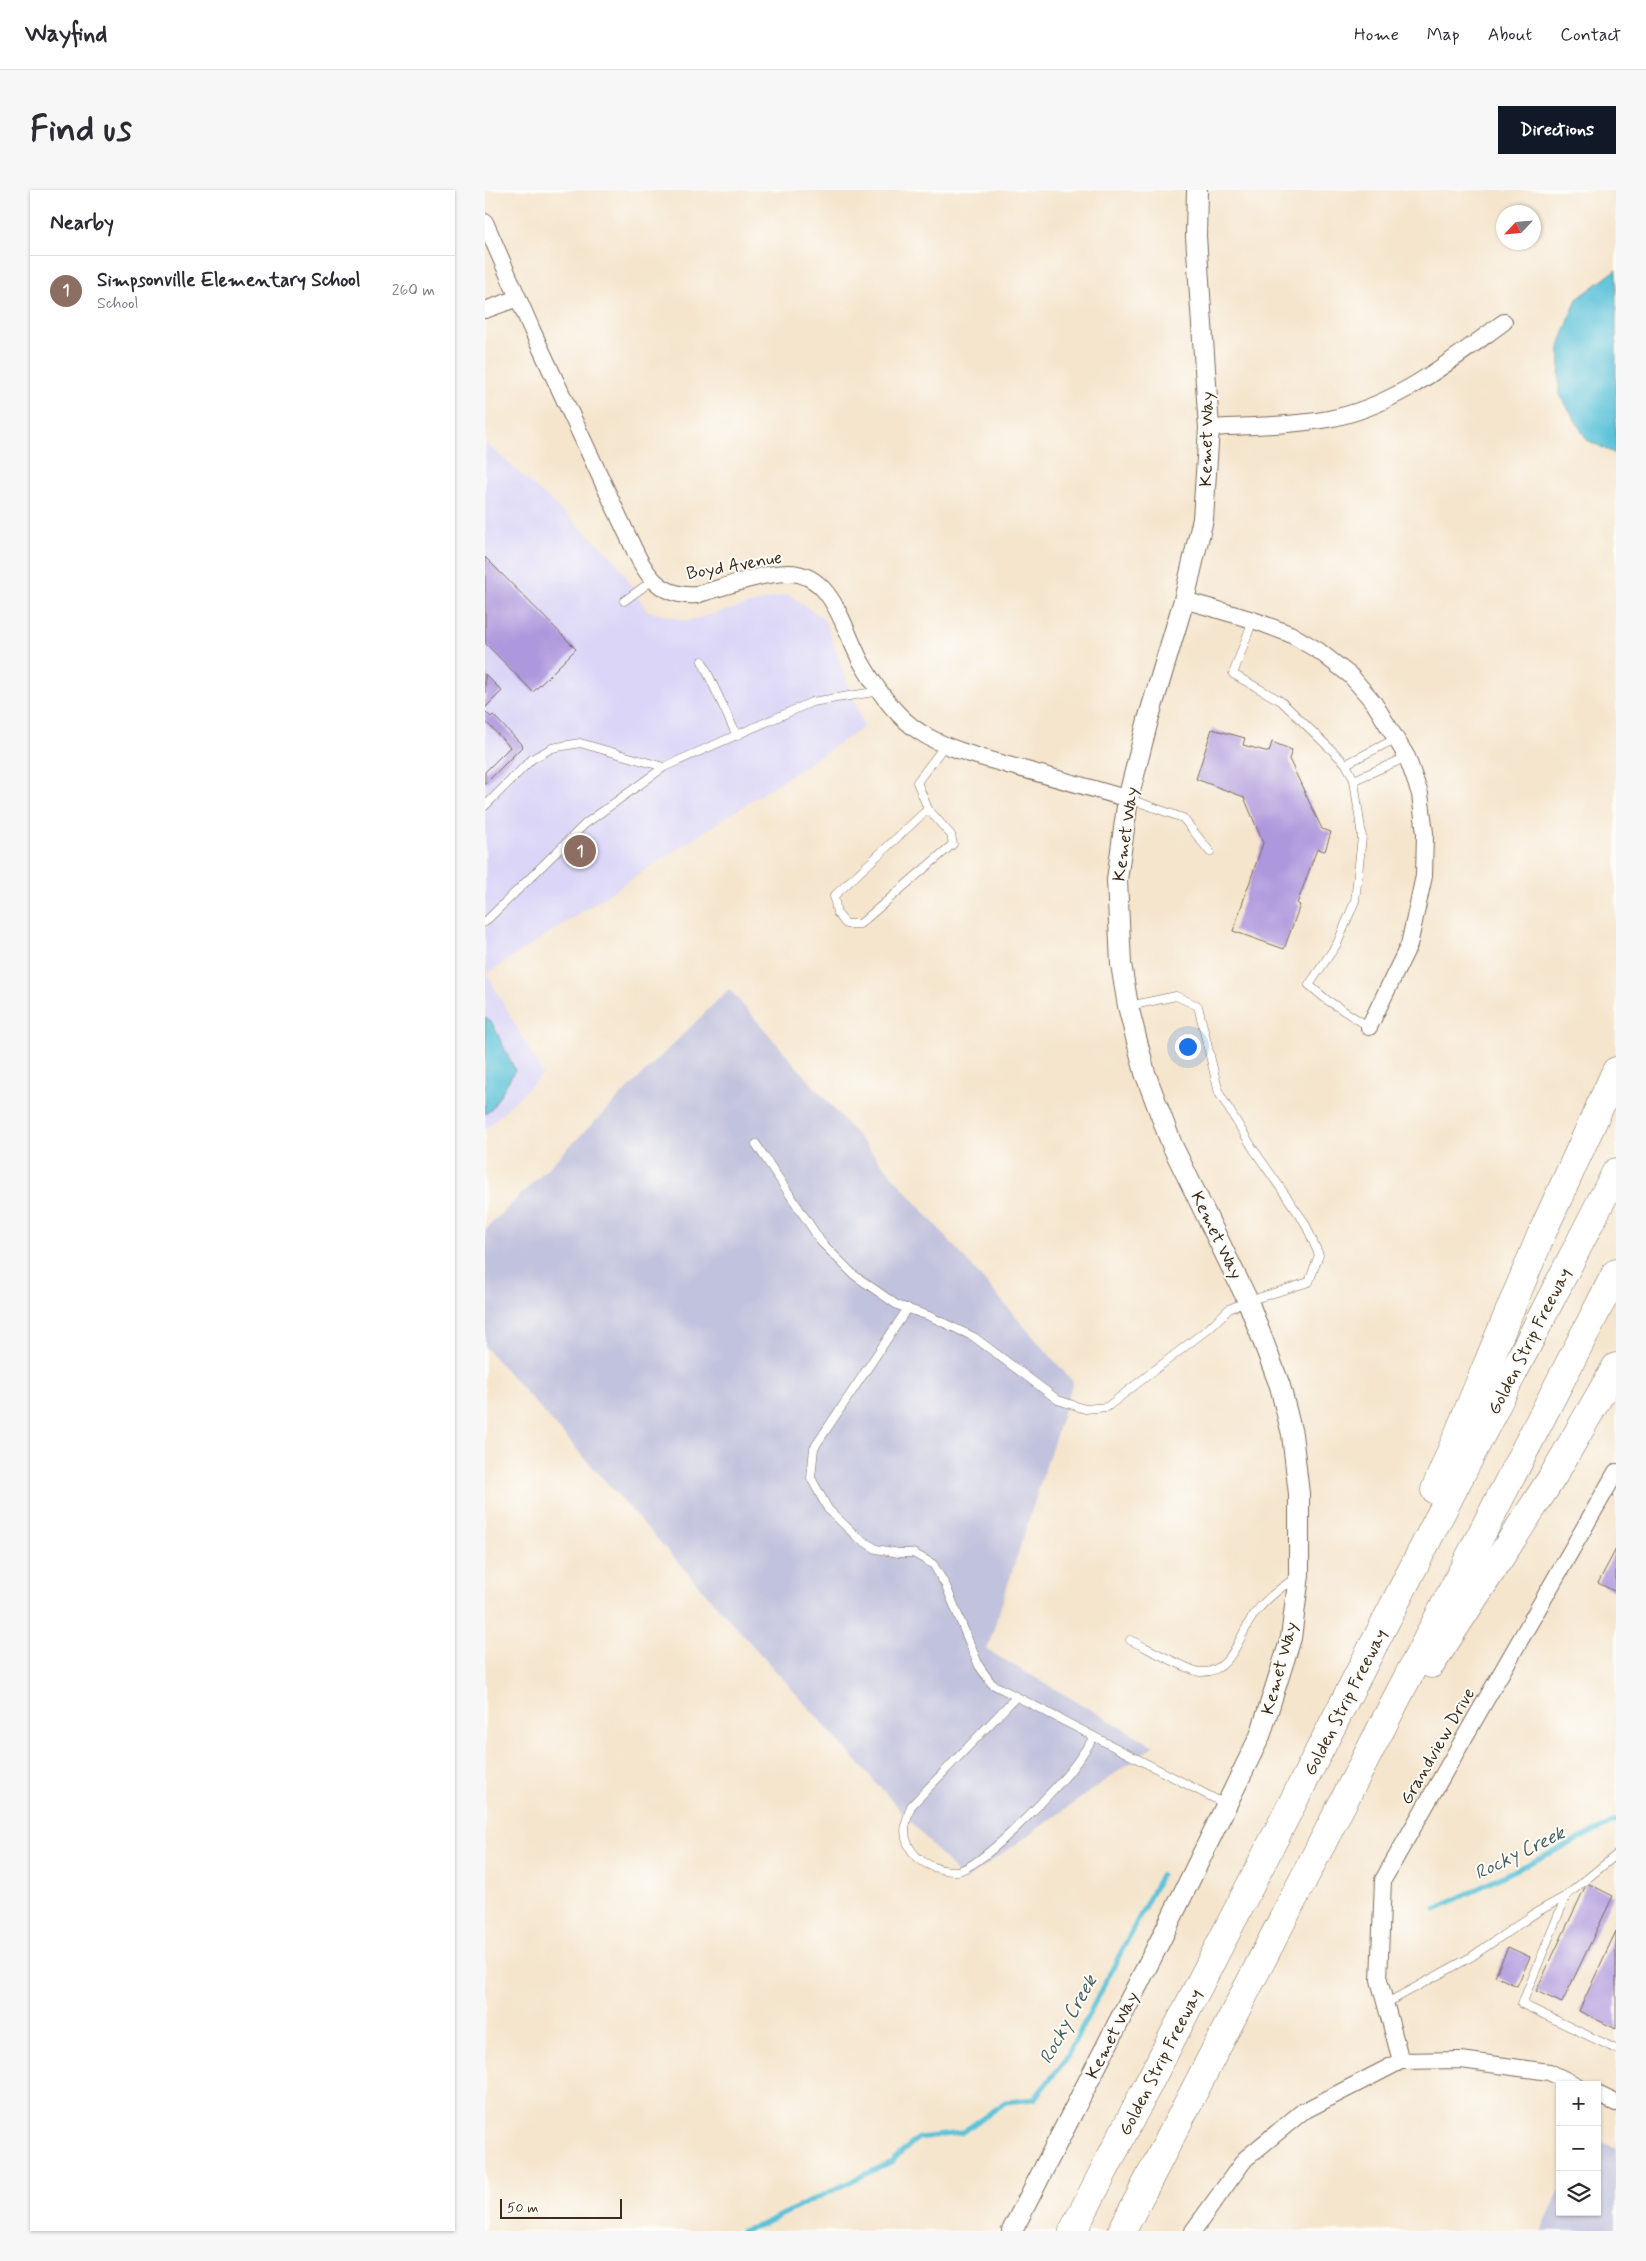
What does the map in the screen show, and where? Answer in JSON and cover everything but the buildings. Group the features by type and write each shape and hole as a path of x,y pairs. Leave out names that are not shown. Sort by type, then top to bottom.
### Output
{"highway":[{"path":"1354,1683 1542,1233 1616,1071"},
{"name":"Golden Strip Freeway","path":"1073,2231 1616,1172"},
{"path":"1122,2231 1344,1797 1616,1273"},
{"path":"1344,1797 1553,1476 1616,1367"}],"street":[{"name":"Kemet Way","path":"1012,2231 1161,1939 1260,1736 1291,1638 1299,1576 1299,1494 1292,1434 1280,1386 1248,1301 1172,1145 1145,1073 1128,1006 1121,964 1117,880 1128,799 1148,720 1184,600 1203,520 1209,428 1196,236 1197,190"},
{"name":"Boyd Avenue","path":"485,222 621,521 641,562 653,580 669,592 687,596 768,575 789,573 807,577 819,585 833,601 863,666 880,692 901,718 921,734 989,759 1128,799"},
{"path":"485,310 519,298"},
{"path":"1209,428 1328,419 1375,405 1420,382 1504,322"},
{"path":"1184,600 1253,620 1290,634 1319,651 1351,676 1374,703 1407,757 1420,794 1425,833 1424,876 1409,945 1369,1027"},
{"name":"Grandview Drive","path":"1401,2061 1379,1980 1383,1880 1616,1472"},
{"path":"1193,2231 1245,2159 1302,2112 1401,2061 1461,2060 1549,2072 1568,2081"},
{"path":"1601,2096 1616,2103"}],"lane":[{"path":"624,601 653,580"},
{"path":"1253,620 1233,674 1281,701 1346,764 1353,780 1362,837 1355,901 1337,944 1309,985 1327,1000 1369,1027"},
{"path":"702,661 737,736"},
{"path":"485,922 585,824 664,767 812,702 880,692"},
{"path":"1346,764 1397,738"},
{"path":"485,806 532,759 552,748 580,743 664,767"},
{"path":"928,809 834,896 837,913 846,924 860,924 953,844 951,834 928,809 917,782 946,744"},
{"path":"1353,780 1407,757"},
{"path":"1128,799 1183,818 1210,852"},
{"path":"756,1144 822,1243 854,1275 897,1305 929,1316 974,1337 1057,1400 1085,1409 1107,1407 1209,1328 1229,1309 1248,1301 1309,1282 1319,1255 1305,1222 1254,1150 1219,1094 1198,1006 1176,996 1128,1006"},
{"path":"908,1308 814,1448 811,1478 828,1509 857,1537 876,1548 899,1553 913,1553 933,1564 946,1586 979,1666 992,1684 1227,1805"},
{"path":"1130,1640 1199,1673 1219,1668 1232,1655 1254,1615 1275,1592 1299,1576"},
{"path":"1016,1697 911,1806 904,1824 908,1848 919,1860 932,1867 957,1871 972,1864 997,1845 1065,1777 1095,1737"},
{"path":"1385,2004 1471,1957 1537,1912 1566,1896 1616,1855"},
{"path":"1566,1896 1522,2004 1616,2049"}],"shaded area":[{"path":"485,442 615,559 647,611 687,621 788,594 824,619 864,727 487,974 543,1074 485,1130"},
{"path":"729,989 1073,1382 987,1650 1154,1746 964,1881 485,1347 485,1230"},
{"path":"1601,2142 1616,2148 1616,2231 1541,2231 1556,2199 1556,2216 1601,2216"}],"water":[{"path":"1616,270 1616,454 1587,440 1559,393 1560,343 1577,299"},
{"path":"485,1017 491,1021 515,1070 491,1110 485,1114"}],"waterway":[{"name":"Rocky Creek","path":"1436,1909 1616,1821"},
{"name":"Rocky Creek","path":"742,2231 763,2224 891,2162 918,2138 961,2133 1006,2102 1034,2099 1064,2062 1161,1875"}],"place":[{"name":"Simpsonville Elementary School","path":"580,851"}]}
